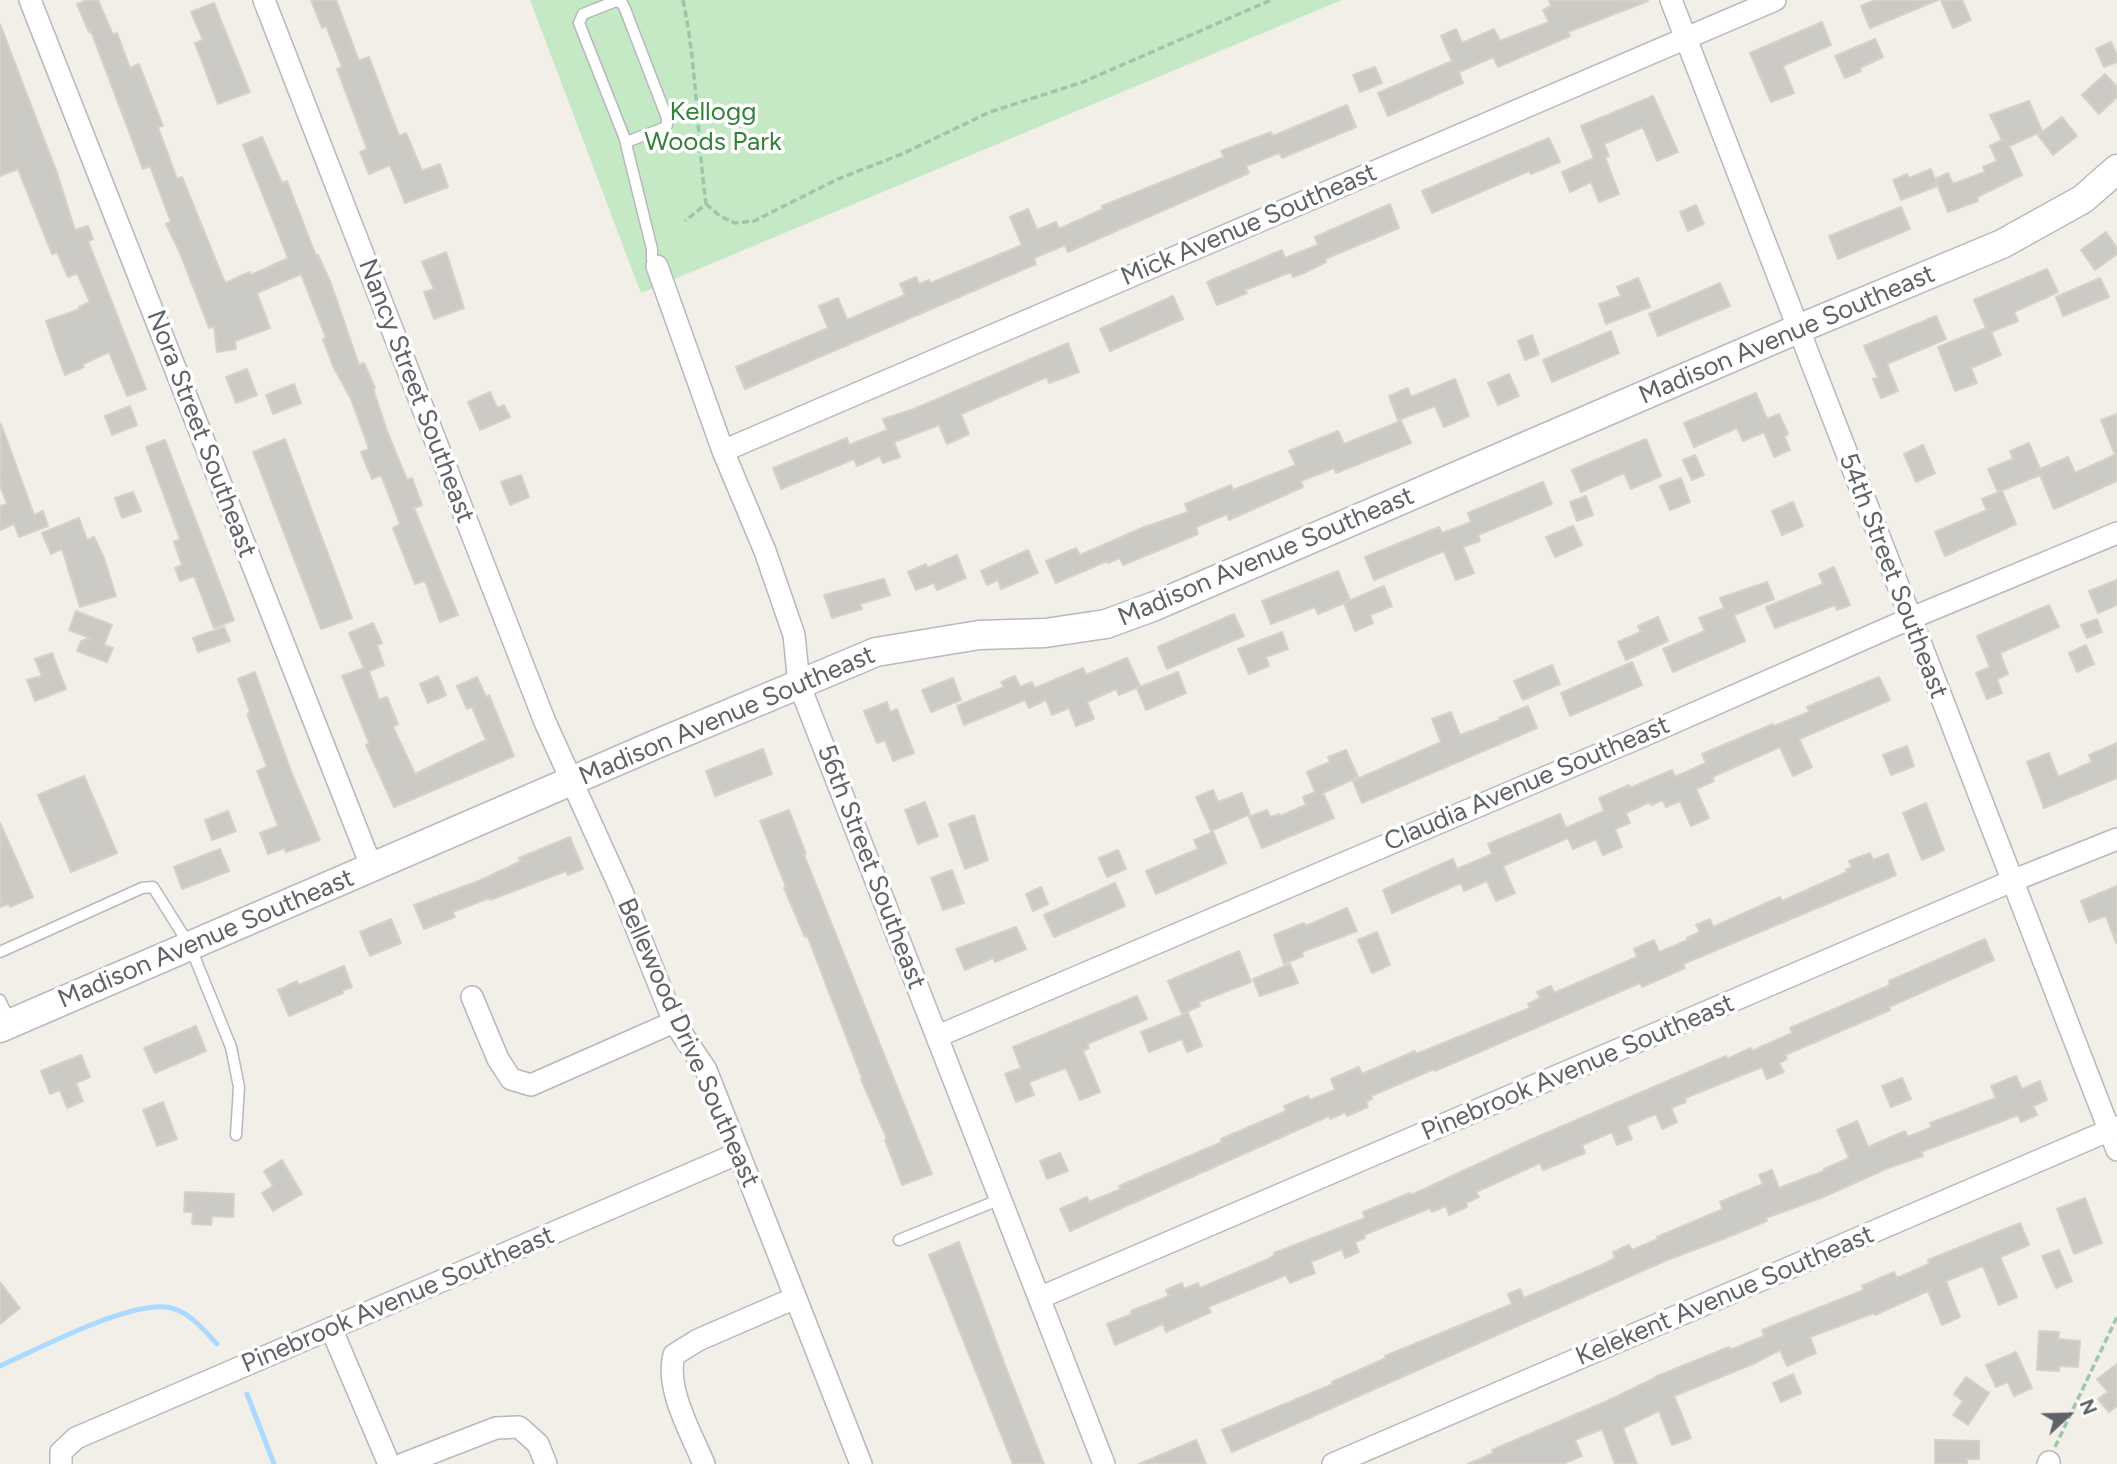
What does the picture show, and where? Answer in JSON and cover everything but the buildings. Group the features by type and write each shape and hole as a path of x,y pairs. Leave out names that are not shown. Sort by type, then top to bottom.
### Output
{"street":[{"name":"Nora Street Southeast","path":"30,0 372,868"},
{"name":"Nancy Street Southeast","path":"264,0 545,722 573,781"},
{"name":"54th Street Southeast","path":"1671,0 1909,619 2114,1136"},
{"name":"Mick Avenue Southeast","path":"723,450 1775,0"},
{"name":"Madison Avenue Southeast","path":"4,1017 190,946 876,652 979,635 1045,633 1106,624 1155,606 2002,244 2083,199 2117,169"},
{"name":"56th Street Southeast","path":"657,266 723,450 765,551 794,635 799,684 1104,1464"},
{"name":"Claudia Avenue Southeast","path":"938,1036 1909,619 2117,533"},
{"name":"Bellewood Drive Southeast","path":"573,781 622,891 674,1022 706,1070 861,1464"},
{"name":"Pinebrook Avenue Southeast","path":"1039,1298 2012,881 2117,839"},
{"path":"472,997 498,1059 511,1079 531,1085 674,1022"},
{"name":"Kelekent Avenue Southeast","path":"1333,1464 2114,1136"},
{"name":"Pinebrook Avenue Southeast","path":"61,1458 76,1438 738,1153"},
{"path":"704,1464 674,1388 671,1367 674,1355 698,1340 795,1298"},
{"path":"331,1328 389,1464"},
{"path":"403,1464 496,1428 519,1427 538,1444 546,1464"}],"lane":[{"path":"626,142 664,128 667,118 622,3 616,1 583,14 579,23 626,142 652,248 652,259 657,266"},
{"path":"0,952 142,888 153,887 162,897 190,946 231,1047 239,1087 236,1135"},
{"path":"899,1240 1001,1199"}],"path":[{"path":"683,0 693,56 706,204 720,216 735,223 754,220 838,179 902,154 990,112 1083,82 1271,0"},
{"path":"685,221 706,204"},
{"path":"2048,1463 2117,1317"}],"green space":[{"name":"Kellogg Woods Park","path":"530,0 1342,0 641,293"}],"waterway":[{"path":"0,1366 106,1319 149,1308 166,1307 181,1312 217,1344"},
{"path":"247,1394 274,1464"}]}
